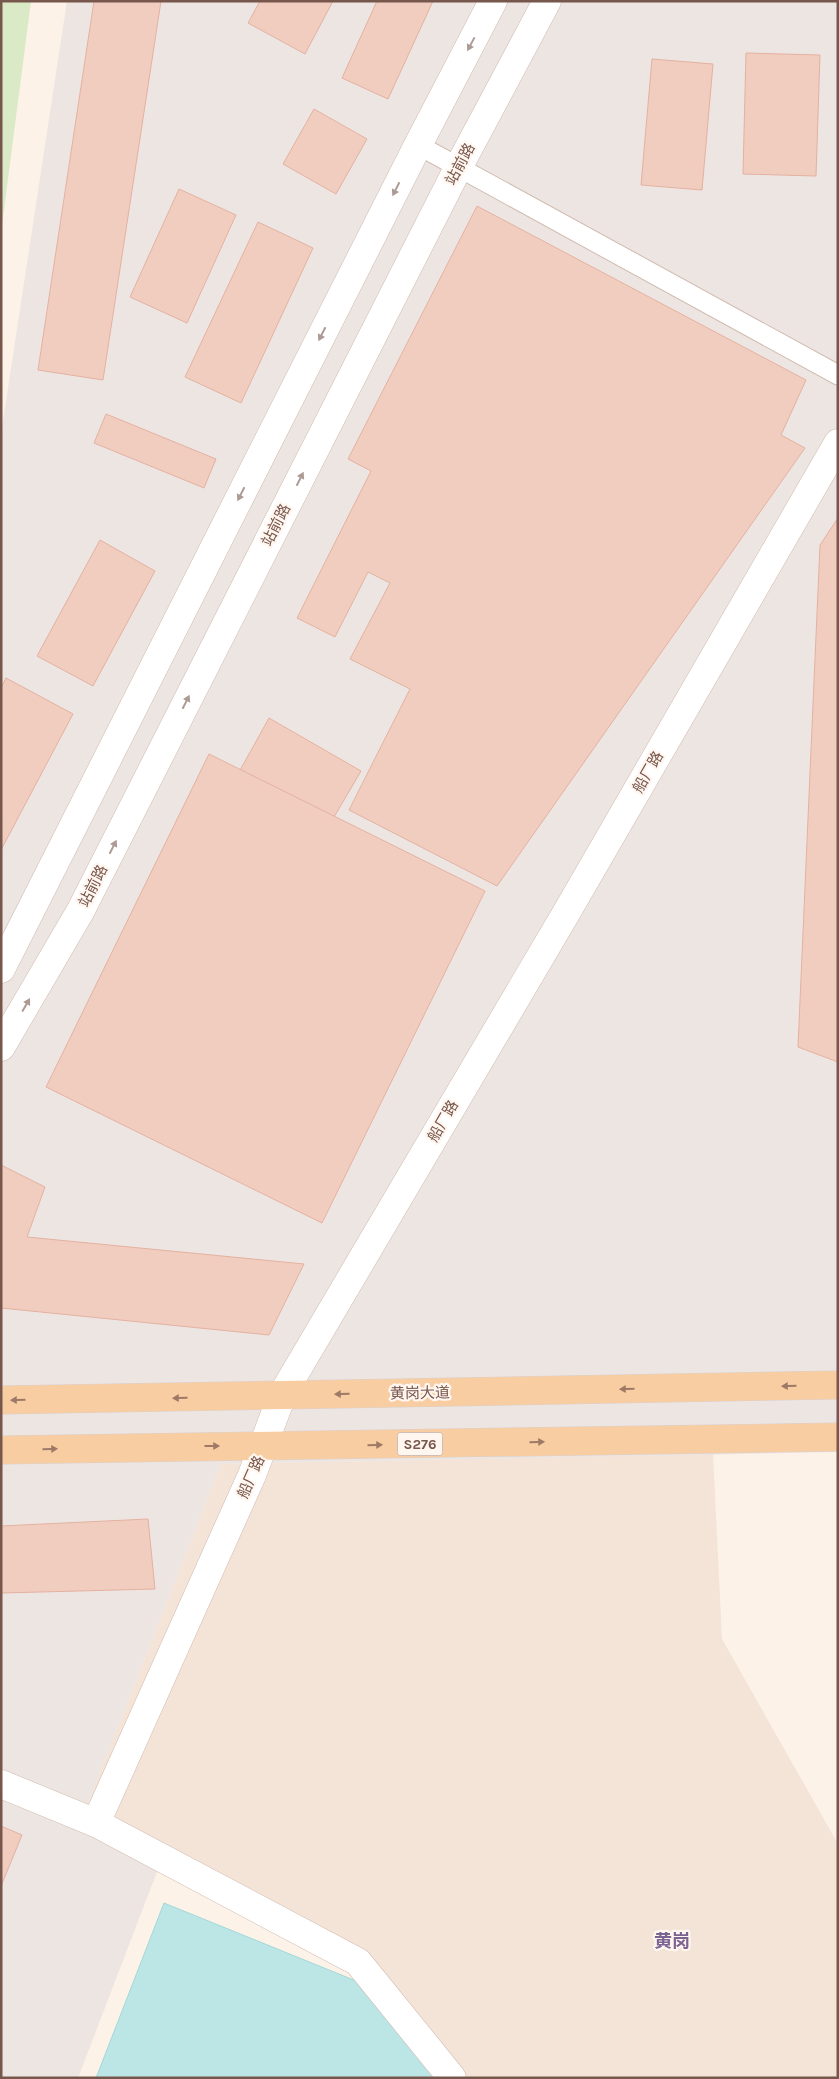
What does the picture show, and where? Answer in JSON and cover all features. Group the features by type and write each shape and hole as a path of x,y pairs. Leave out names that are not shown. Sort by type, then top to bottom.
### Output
{"main road":[{"name":"黄岗大道","path":"1,1400 838,1385"},
{"name":"S276","path":"1,1450 838,1437"}],"street":[{"path":"1,969 418,145 493,1"},
{"name":"站前路","path":"1,1047 81,910 458,168 547,1"},
{"name":"船厂路","path":"96,1823 264,1446 282,1395 560,923 838,443"},
{"path":"1,1784 96,1823 358,1962 452,2078"}],"lane":[{"path":"418,145 838,375"}],"shaded area":[{"path":"67,1 838,1 838,1452 221,1464 80,1824 160,1864 78,2078 1,2078 1,434"},
{"path":"713,1454 722,1639 838,1844 838,2078 452,2078 358,1962 80,1824 221,1464"}],"green space":[{"path":"1,1 31,1 1,233"}],"water":[{"path":"164,1903 366,1985 435,2078 96,2078"}],"building":[{"path":"94,1 161,1 103,380 38,370"},
{"path":"260,1 333,1 305,54 248,23"},
{"path":"377,1 433,1 388,99 342,78"},
{"path":"746,53 820,55 816,176 743,174"},
{"path":"652,59 713,64 702,190 641,185"},
{"path":"314,109 367,139 336,194 283,164"},
{"path":"179,189 236,215 187,323 130,297"},
{"path":"477,206 806,380 781,435 805,448 497,886 349,810 410,689 350,659 390,583 368,572 335,637 297,618 371,471 348,459"},
{"path":"258,222 313,248 241,403 185,377"},
{"path":"106,414 216,459 204,488 94,443"},
{"path":"838,518 838,1062 798,1047 820,545"},
{"path":"100,540 155,571 93,686 37,656"},
{"path":"6,678 73,714 1,850 1,688"},
{"path":"269,718 361,771 330,824 239,772"},
{"path":"209,754 485,891 322,1223 46,1087"},
{"path":"1,1165 45,1187 27,1237 304,1264 269,1335 1,1308"},
{"path":"148,1519 155,1589 1,1593 1,1526"},
{"path":"1,1826 22,1835 1,1886"}],"district":[{"name":"黄岗","path":"672,1941"}]}
